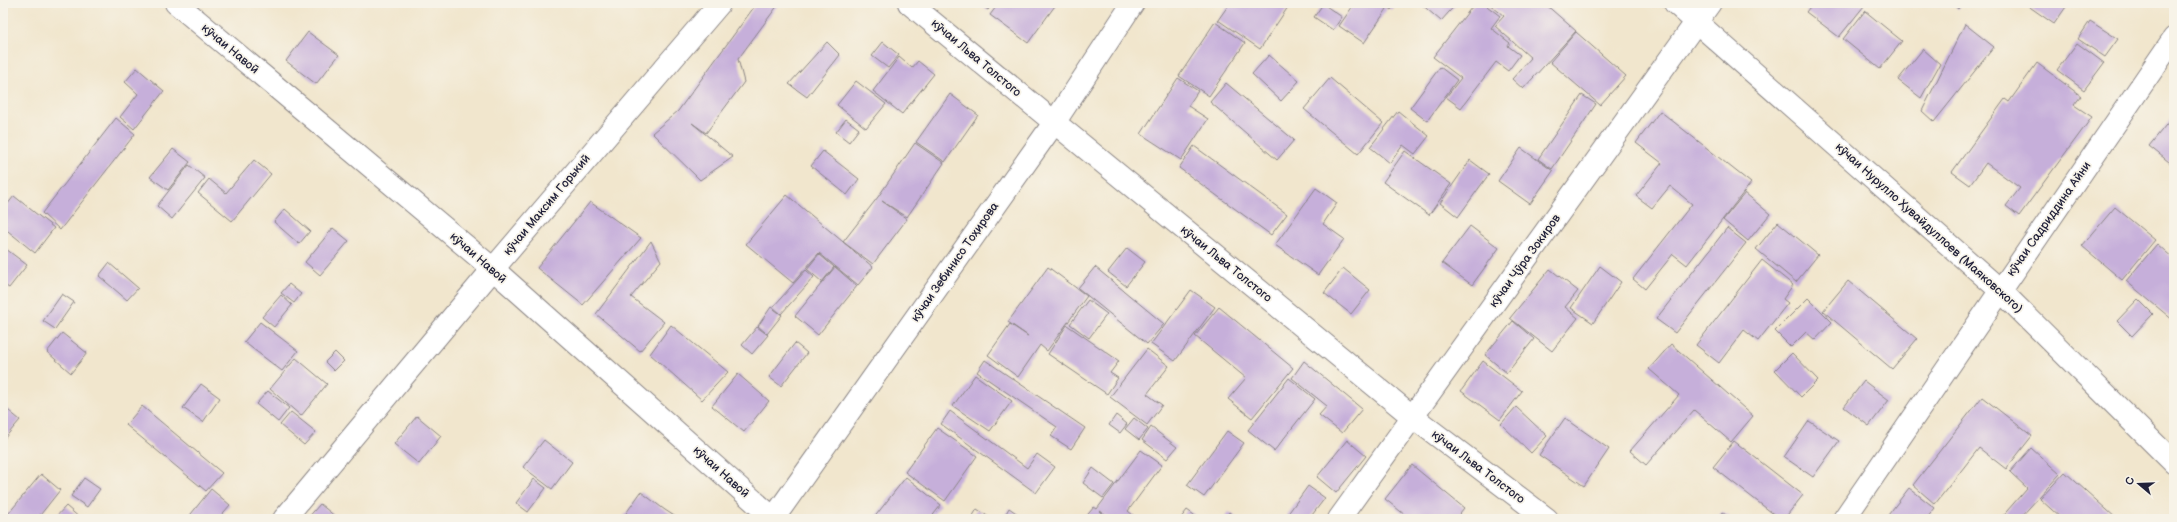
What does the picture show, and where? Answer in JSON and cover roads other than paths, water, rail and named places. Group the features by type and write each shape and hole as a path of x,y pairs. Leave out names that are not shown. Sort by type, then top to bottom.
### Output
{"street":[{"name":"кӯчаи Навоӣ","path":"176,3 493,269 773,519"},
{"name":"кӯчаи Максим Горький","path":"284,519 493,269 720,3"},
{"name":"кӯчаи Льва Толстого","path":"909,3 1413,417 1547,519"},
{"name":"кӯчаи Зебинисо Тоҳирова","path":"773,519 1054,123 1133,3"},
{"name":"кӯчаи Нурулло Ҳувайдуллоев (Маяковского)","path":"1675,3 2000,290 2174,463"},
{"name":"кӯчаи Ҷӯра Зокиров","path":"1339,519 1710,3"},
{"name":"кӯчаи Садриддина Айни","path":"1844,519 2174,38"}]}
